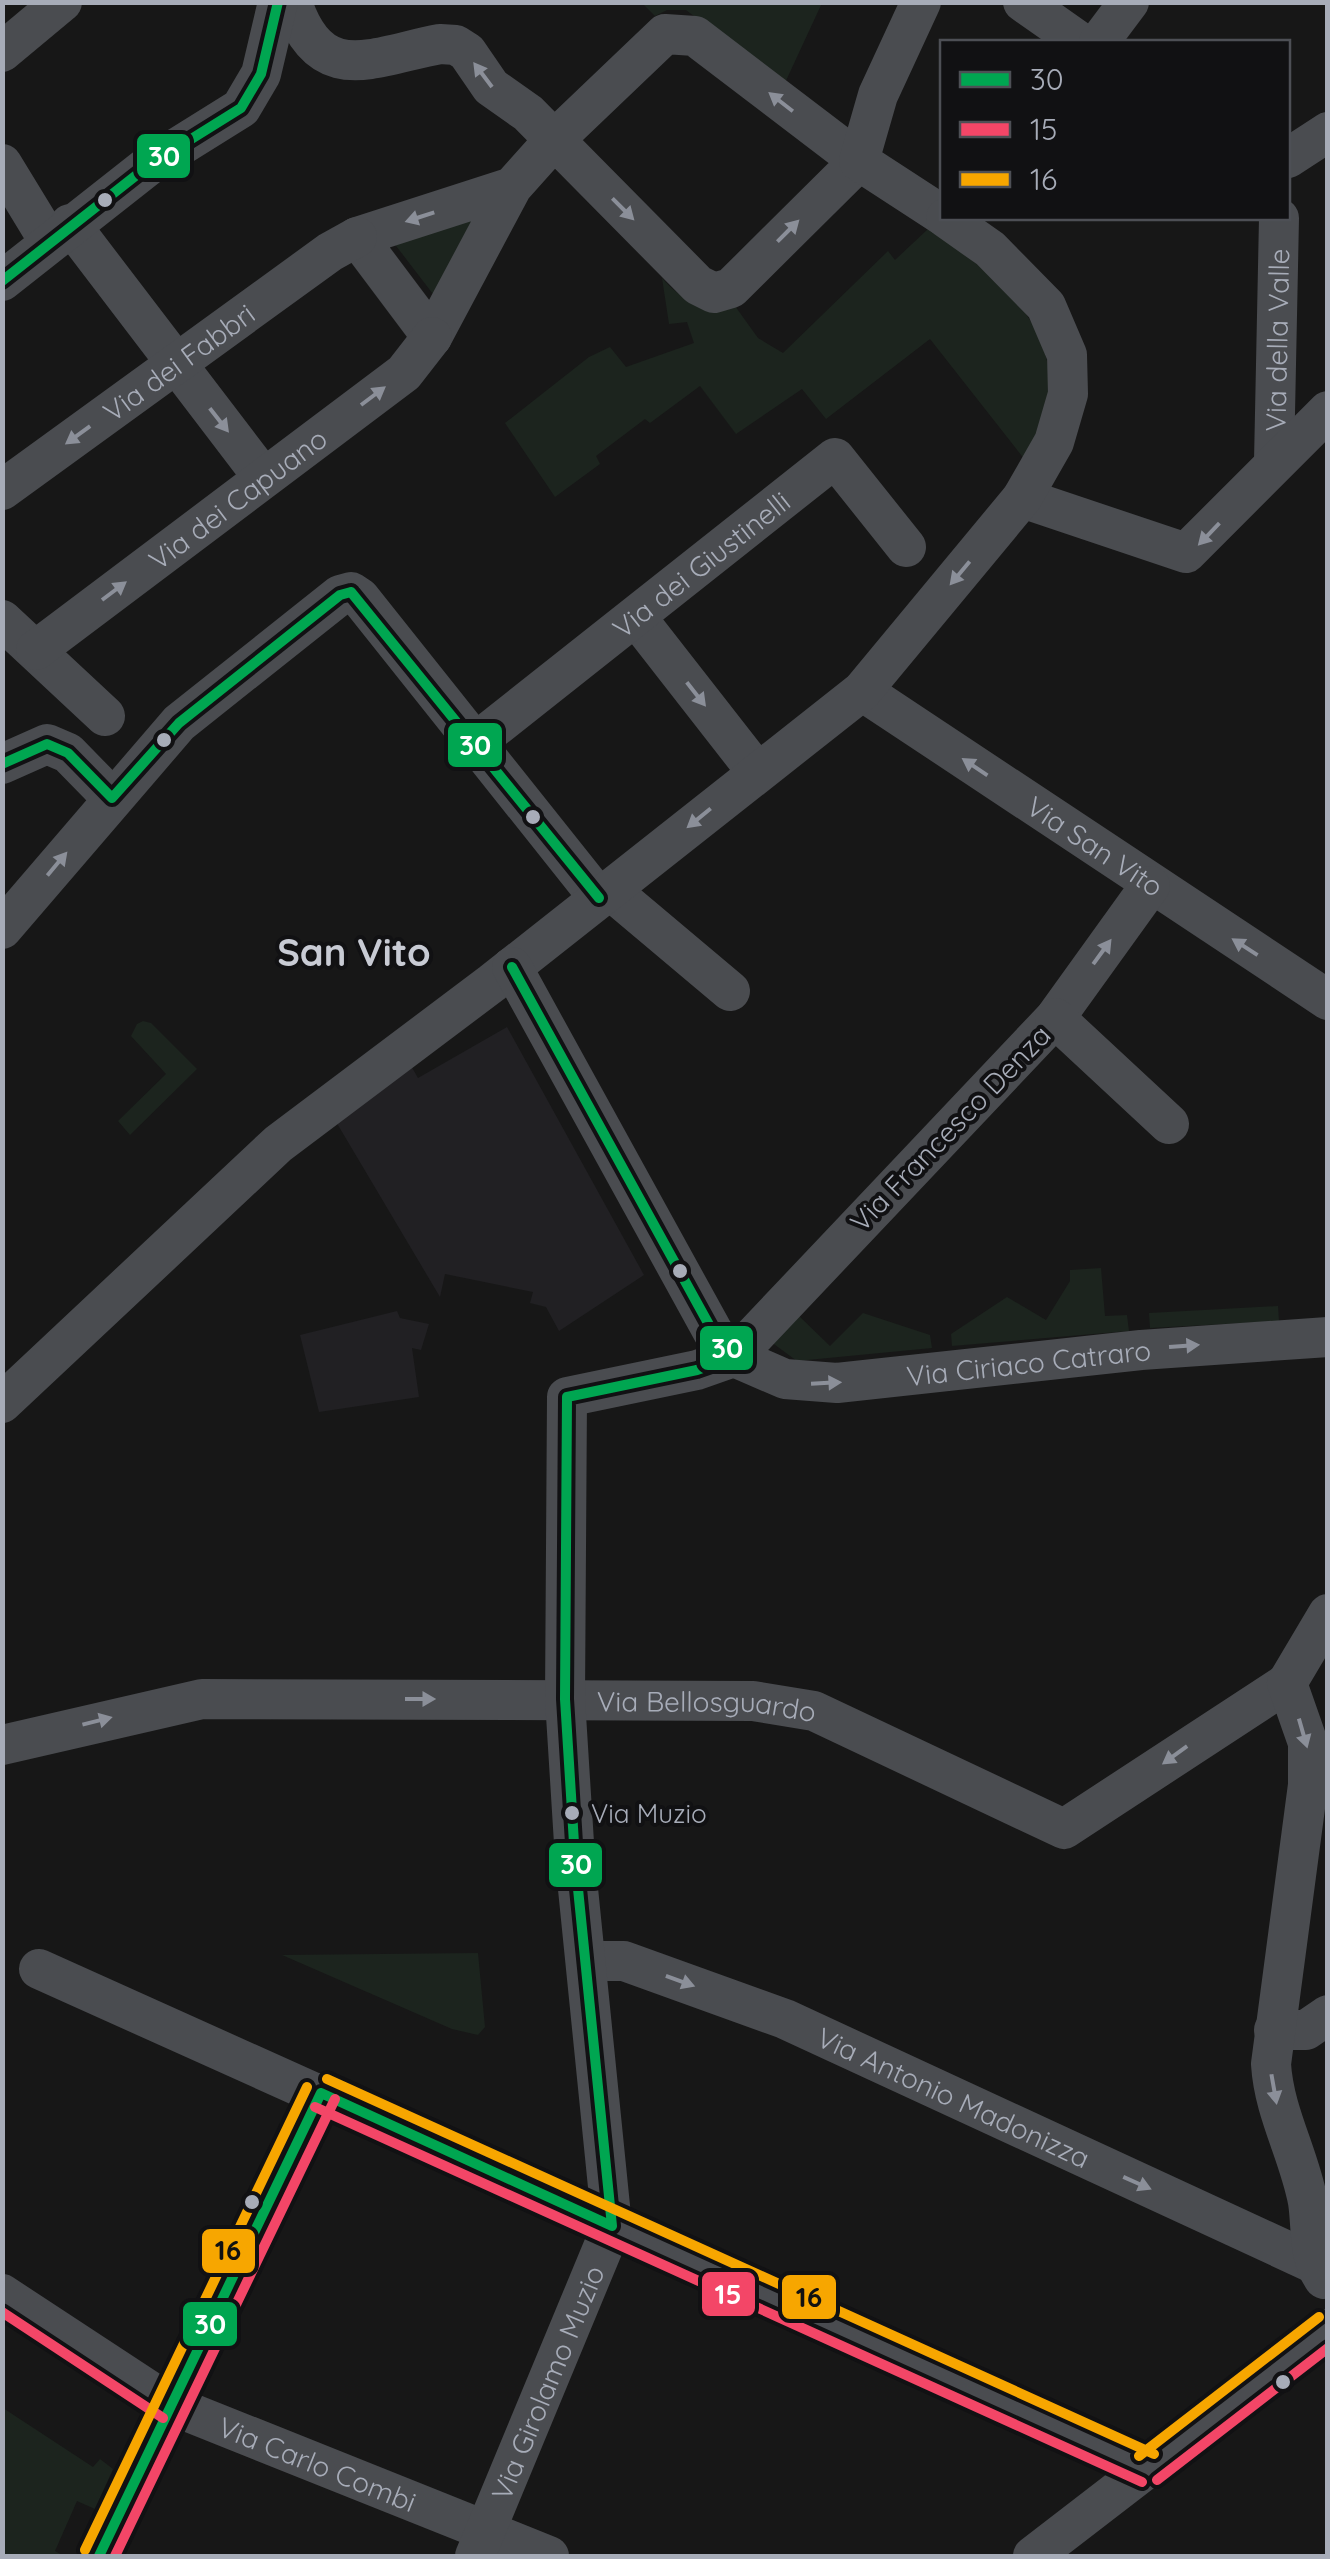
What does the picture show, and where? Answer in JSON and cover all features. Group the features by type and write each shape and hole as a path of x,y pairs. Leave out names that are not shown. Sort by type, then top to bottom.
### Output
{"street":[{"path":"2,52 62,2"},
{"path":"2,280 148,166 241,108 261,74 278,2"},
{"path":"292,2 314,48 336,60 456,45 467,52 491,87 528,113 698,285 714,293 731,288 859,160 873,108 922,2"},
{"path":"1022,2 1077,40"},
{"path":"1101,40 1129,2"},
{"name":"Via dei Capuano","path":"36,650 413,366 432,338 512,187 653,42 676,32 695,36 859,160 940,213"},
{"path":"1290,157 1328,132"},
{"path":"2,164 175,363 263,478"},
{"name":"Via dei Fabbri","path":"2,490 175,363 357,237 512,187"},
{"name":"Via dei Capuano","path":"2,1403 278,1144 512,967 862,691 1022,498 1054,442 1068,394 1067,355 1046,306 990,249 950,220"},
{"name":"Via della Valle","path":"1274,462 1279,220"},
{"path":"357,237 432,338"},
{"path":"1022,498 1186,554 1328,411"},
{"name":"Via dei Giustinelli","path":"475,742 835,458 906,547"},
{"path":"2,929 179,723 340,595 350,592 604,894 730,992"},
{"path":"636,616 757,772"},
{"path":"2,620 105,716"},
{"name":"Via San Vito","path":"862,691 1150,886 1328,1000"},
{"path":"2,764 47,744 68,753 112,798"},
{"name":"Via Francesco Denza","path":"734,1357 1055,1018 1150,886"},
{"path":"512,967 713,1332 734,1357"},
{"path":"1055,1018 1169,1124"},
{"name":"Via Ciriaco Catraro","path":"734,1357 758,1371 807,1384 1140,1350 1328,1337"},
{"name":"Via Girolamo Muzio","path":"480,2544 612,2226 565,1698 567,1398 697,1370 734,1357"},
{"path":"1320,2273 1303,2182 1272,2092 1274,2030 1308,1785 1308,1743 1286,1683 1328,1614"},
{"name":"Via Bellosguardo","path":"2,1744 202,1699 746,1700 814,1711 1064,1829 1286,1683"},
{"name":"Via Antonio Madonizza","path":"586,1962 624,1961 785,2019 1320,2273"},
{"path":"39,1969 1148,2468"},
{"path":"1274,2030 1306,2030 1328,2015"},
{"path":"100,2556 321,2093"},
{"name":"Via Carlo Combi","path":"2,2294 171,2405 480,2544 549,2556"},
{"path":"1032,2556 1328,2328"}],"shaded area":[{"path":"642,3 822,3 784,85 686,10 667,10 655,16"},
{"path":"493,202 436,298 390,238"},
{"path":"928,229 989,273 1014,298 1033,325 1046,355 1049,387 1043,422 1025,460 930,339 826,419 802,389 736,434 700,386 650,423 645,419 596,456 600,464 555,497 505,423 589,357 610,347 626,367 694,343 687,322 669,324 662,278 694,302 735,306 758,338 783,353 888,251 895,260"},
{"path":"143,1021 151,1023 197,1069 130,1135 118,1121 166,1074 131,1036"},
{"path":"507,1027 644,1275 559,1331 546,1307 530,1303 533,1292 445,1274 440,1297 332,1115 410,1064 418,1078"},
{"path":"1101,1268 1105,1316 1127,1315 1129,1331 952,1346 951,1334 1007,1297 1046,1320 1070,1281 1070,1270"},
{"path":"1278,1306 1279,1321 1150,1328 1149,1313"},
{"path":"397,1311 400,1318 429,1324 421,1350 412,1348 419,1397 319,1412 300,1335"},
{"path":"863,1313 930,1335 932,1348 797,1361 771,1342 798,1315 830,1346"},
{"path":"478,1953 485,2027 478,2035 452,2029 282,1955"},
{"path":"3,2408 93,2467 100,2459 113,2469 95,2509 77,2501 55,2551 64,2556 3,2556"}],"transit line":[{"name":"30","path":"2,281 148,166 241,108 261,74 278,2"},
{"name":"30","path":"351,592 599,898"},
{"name":"30","path":"112,798 179,723 340,595 351,592"},
{"name":"30","path":"2,764 47,744 68,753 112,798"},
{"name":"30","path":"512,967 713,1332 734,1357 697,1370 567,1397 565,1699 575,1859 612,2226"},
{"name":"16","path":"327,2079 1154,2454"},
{"name":"16","path":"85,2550 307,2087"},
{"name":"30","path":"321,2093 612,2226"},
{"name":"30","path":"99,2556 321,2093"},
{"name":"15","path":"115,2556 335,2099"},
{"name":"15","path":"315,2107 1142,2482"},
{"name":"15","path":"2,2312 163,2418"},
{"name":"16","path":"1139,2456 1319,2317"},
{"name":"15","path":"1157,2480 1328,2348"}],"place":[{"name":"Via Muzio","path":"572,1813"}],"district":[{"name":"San Vito","path":"354,952"}]}
